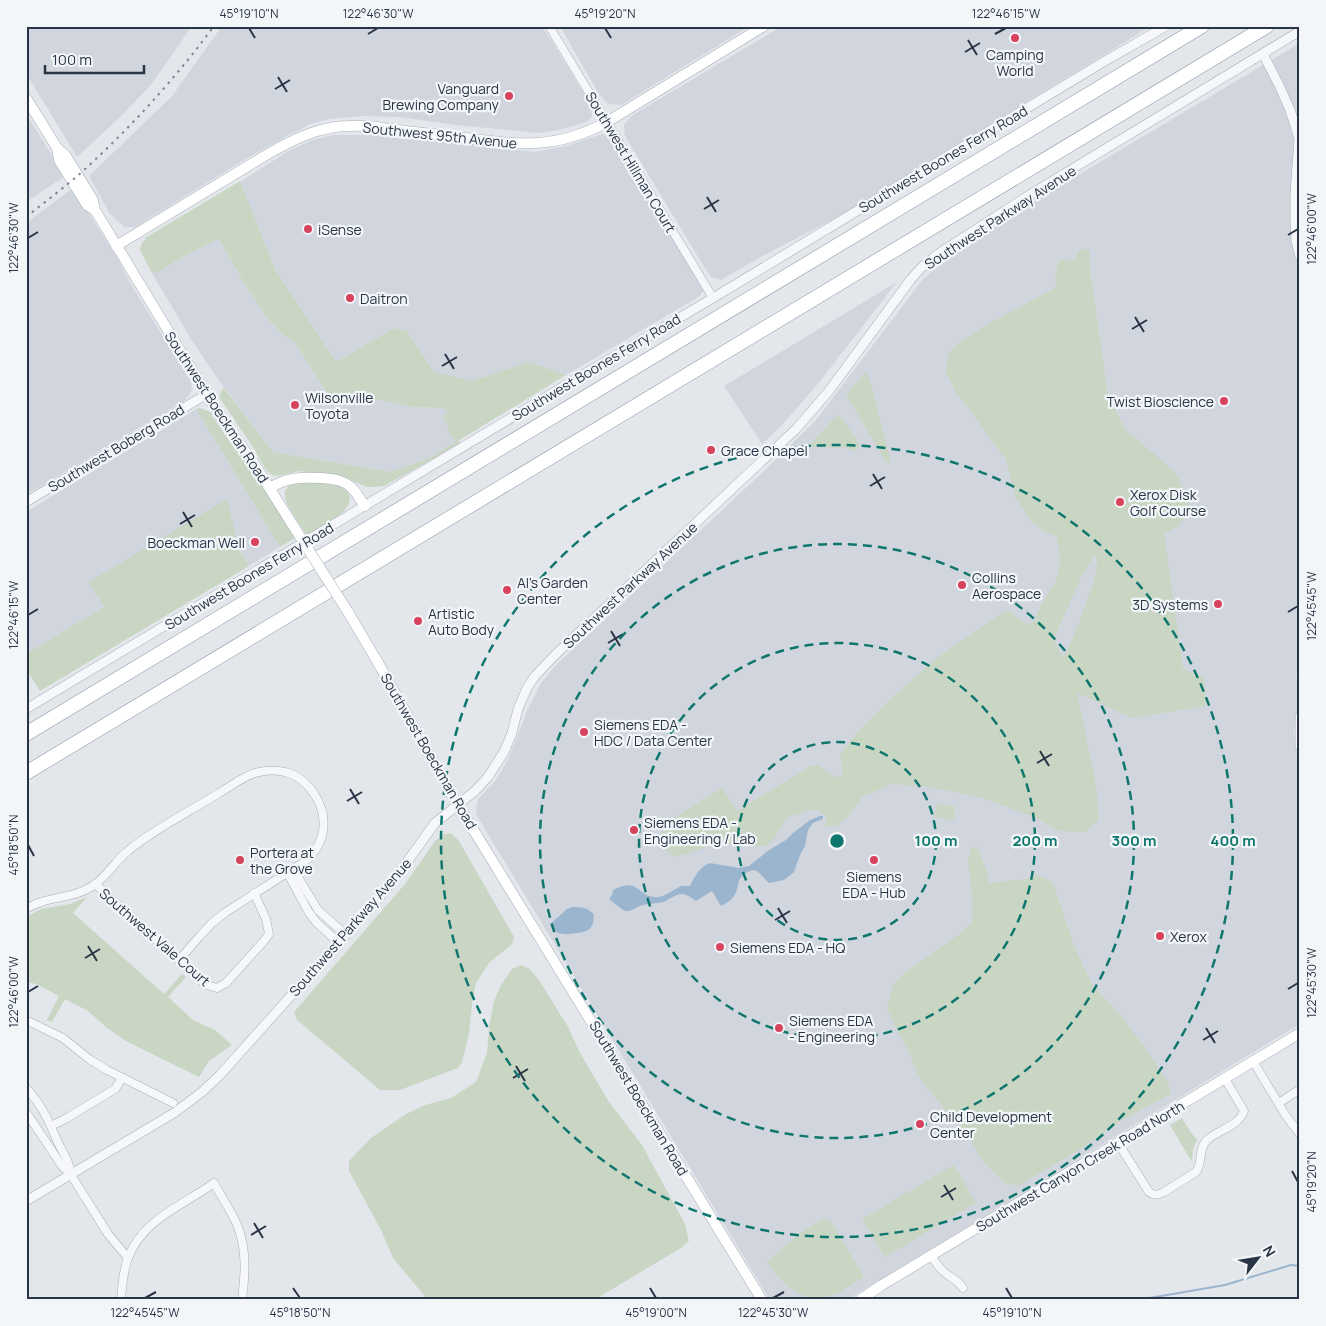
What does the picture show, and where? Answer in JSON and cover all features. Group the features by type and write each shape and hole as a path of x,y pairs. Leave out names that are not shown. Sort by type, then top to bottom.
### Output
{"highway":[{"path":"26,734 1202,26"},
{"path":"26,773 1267,26"}],"main road":[{"name":"Southwest 95th Avenue","path":"116,246 284,144 310,133 349,126 377,127 528,144 547,143 569,138 606,122 764,26"},
{"name":"Southwest Boeckman Road","path":"26,98 57,148 59,160 86,205 94,210 206,394 270,488 348,612 378,661 458,804 762,1298"},
{"path":"270,488 297,477 339,480 351,487 365,506"},
{"name":"Southwest Canyon Creek Road North","path":"860,1300 1300,1033"}],"street":[{"name":"Southwest Hillman Court","path":"549,26 713,298"},
{"name":"Southwest Boones Ferry Road","path":"26,709 1166,26"},
{"name":"Southwest Parkway Avenue","path":"26,1201 174,1113 202,1092 248,1044 342,939 399,873 432,826 482,784 504,752 512,733 520,703 535,676 560,650 801,424 829,391 905,286 922,267 938,254 1031,194 1300,31"},
{"path":"1263,54 1290,110 1299,138 1295,220 1296,241 1300,256"},
{"name":"Southwest Boberg Road","path":"26,502 206,394"},
{"path":"1300,717 1300,746"},
{"path":"26,908 41,901 82,892 95,884 128,851 155,832 251,774 272,770 290,773 304,782 317,798 322,812 324,830 311,857 231,907 212,923 179,960"},
{"path":"290,870 318,910 342,939"},
{"name":"Southwest Vale Court","path":"95,884 207,985 217,988 226,983 269,934 268,924 254,893"},
{"path":"26,1020 63,1038 89,1059 122,1078 173,1103"},
{"path":"1253,1061 1292,1126 1300,1134"},
{"path":"51,1126 115,1089 122,1078"},
{"path":"1118,1143 1148,1192 1152,1195 1164,1192 1196,1172 1199,1168 1202,1146 1206,1140 1242,1116 1244,1111 1225,1079"},
{"path":"26,1088 50,1120 51,1126 70,1164 71,1175"},
{"path":"1279,1103 1300,1090"},
{"path":"26,1112 62,1166 71,1175 108,1234 128,1258"},
{"path":"121,1300 128,1258 147,1228 176,1206 214,1183 233,1217 241,1237 245,1260 242,1300"},
{"path":"930,1256 941,1270 956,1279 963,1288"}],"shaded area":[{"path":"26,26 192,26 150,86 77,157 26,73"},
{"path":"222,26 542,26 591,105 592,116 587,122 539,133 398,117 363,116 329,119 311,124 254,154 135,227 124,227 110,214 89,176 172,96"},
{"path":"560,26 750,26 621,105 608,104 599,94"},
{"path":"782,26 1151,26 847,212 721,280 711,277 706,270 625,136 624,125 631,116"},
{"path":"1300,43 1300,673 1296,675 1300,712 1294,728 1298,765 1300,768 1300,1024 847,1300 770,1300 477,816 478,799 496,780 506,763 527,711 541,683 554,667 816,420 923,279 952,256 1026,206"},
{"path":"26,114 65,176 26,202"},
{"path":"602,134 609,136 616,144 703,285 703,291 700,296 566,375 529,362 472,381 434,372 407,331 394,328 336,362 275,269 240,182 290,150 313,140 333,135 404,137 535,152 566,146"},
{"path":"73,188 191,382 192,390 184,401 26,495 26,223"},
{"path":"219,239 267,318 283,335 293,340 327,393 350,404 381,400 411,407 443,408 449,411 458,441 429,458 391,472 273,452 215,375 191,339 152,273 162,270 186,255"},
{"path":"897,282 817,385 781,426 762,444 724,386"},
{"path":"196,409 280,547 249,566 239,550 236,540 90,582 104,607 27,654 26,512"}],"green space":[{"path":"240,181 275,269 336,362 394,328 407,331 434,372 472,381 529,362 566,375 458,441 462,443 384,486 367,487 338,475 299,471 278,476 272,475 266,470 253,447 219,397 224,388 273,452 391,472 429,458 457,441 451,437 443,415 449,411 443,408 411,407 381,400 350,404 327,393 293,340 283,335 267,318 219,239 186,255 162,270 152,273 140,250 142,242 146,240 145,238"},
{"path":"1085,248 1090,252 1089,262 1108,396 1125,429 1175,472 1189,498 1189,506 1181,524 1170,531 1164,532 1183,669 1204,677 1206,706 1132,718 1077,693 1096,784 1099,820 1085,832 1060,831 1036,818 983,798 929,787 892,784 862,797 849,815 837,826 825,827 827,820 824,815 818,810 811,810 789,817 767,845 753,847 721,843 674,857 665,849 660,836 666,823 722,788 737,811 811,766 819,765 834,778 841,775 843,771 840,755 855,735 879,710 934,660 1003,612 1009,611 1028,625 1035,621 1041,604 1056,582 1060,564 1056,536 1047,533 1031,522 1016,498 1006,460 957,394 946,373 948,354 959,342 1057,287 1055,275 1059,260 1075,261 1078,251","holes":["1096,553 1097,568 1078,625 1064,658 1054,639 1081,577"]},
{"path":"866,372 871,384 891,462 886,462 846,394"},
{"path":"200,408 210,412 230,442 248,464 295,538 280,547 196,409"},
{"path":"837,415 843,420 860,445 854,452 848,448 808,447"},
{"path":"306,481 338,485 347,492 350,498 344,511 329,523 307,536 288,505 285,494 290,485"},
{"path":"227,499 239,550 249,566 40,691 26,669 26,654 104,607 89,582"},
{"path":"938,803 956,807 953,821 934,816"},
{"path":"451,833 459,841 514,937 512,944 489,963 476,983 469,1034 462,1062 458,1068 400,1090 380,1090 297,1020 294,1012 405,884 435,841 444,834"},
{"path":"977,847 987,871 989,883 1026,879 1036,874 1053,882 1075,948 1093,986 1123,1018 1150,1055 1169,1085 1171,1094 1122,1120 1082,1148 1017,1186 1005,1183 982,1160 971,1141 918,1075 887,1008 893,985 903,974 961,933 972,923 972,895 968,861 971,848"},
{"path":"87,897 73,913 164,994 182,974 186,977 168,997 193,1020 215,1030 232,1045 209,1061 199,1077 126,1041 107,1028 88,1011 65,999 52,1022 47,1020 59,996 36,984 26,982 26,917 41,909 70,904"},
{"path":"521,965 530,969 539,980 568,1027 580,1053 609,1102 642,1145 685,1224 689,1241 681,1248 594,1300 428,1300 393,1258 381,1230 349,1171 349,1161 371,1138 406,1114 425,1105 451,1098 476,1082 487,1053 494,1001 501,985 512,969"},
{"path":"1182,1118 1197,1140 1193,1149 1192,1162 1170,1125"},
{"path":"954,1165 976,1203 885,1257 862,1219"},
{"path":"824,1219 830,1220 864,1277 829,1297 810,1297 795,1291 777,1275 767,1262 801,1232"}],"water":[{"path":"823,816 823,819 813,823 808,830 805,846 794,872 784,880 769,883 757,871 750,871 740,879 733,898 721,906 712,891 696,901 687,895 681,894 664,902 643,905 627,911 609,899 613,890 628,885 650,896 663,896 682,886 690,886 700,869 710,863 739,868 749,866 769,850 786,840 810,820"},
{"path":"572,907 584,908 592,912 594,915 592,926 587,931 573,934 557,933 550,924"}],"waterway":[{"path":"1138,1300 1225,1285 1291,1265 1300,1266"}],"railway":[{"path":"26,217 76,177 118,137 168,84 214,26"}],"place":[{"name":"Camping World","path":"1015,38"},
{"name":"Vanguard Brewing Company","path":"509,96"},
{"name":"iSense","path":"308,229"},
{"name":"Daitron","path":"350,298"},
{"name":"Twist Bioscience","path":"1224,401"},
{"name":"Wilsonville Toyota","path":"295,405"},
{"name":"Grace Chapel","path":"711,450"},
{"name":"Xerox Disk Golf Course","path":"1120,502"},
{"name":"Boeckman Well","path":"255,542"},
{"name":"Collins Aerospace","path":"962,585"},
{"name":"Al's Garden Center","path":"507,590"},
{"name":"3D Systems","path":"1218,604"},
{"name":"Artistic Auto Body","path":"418,621"},
{"name":"Siemens EDA - HDC / Data Center","path":"584,732"},
{"name":"Siemens EDA - Engineering / Lab","path":"634,830"},
{"name":"Portera at the Grove","path":"240,860"},
{"name":"Siemens EDA - Hub","path":"874,860"},
{"name":"Xerox","path":"1160,936"},
{"name":"Siemens EDA - HQ","path":"720,947"},
{"name":"Siemens EDA - Engineering","path":"779,1028"},
{"name":"Child Development Center","path":"920,1124"}]}
